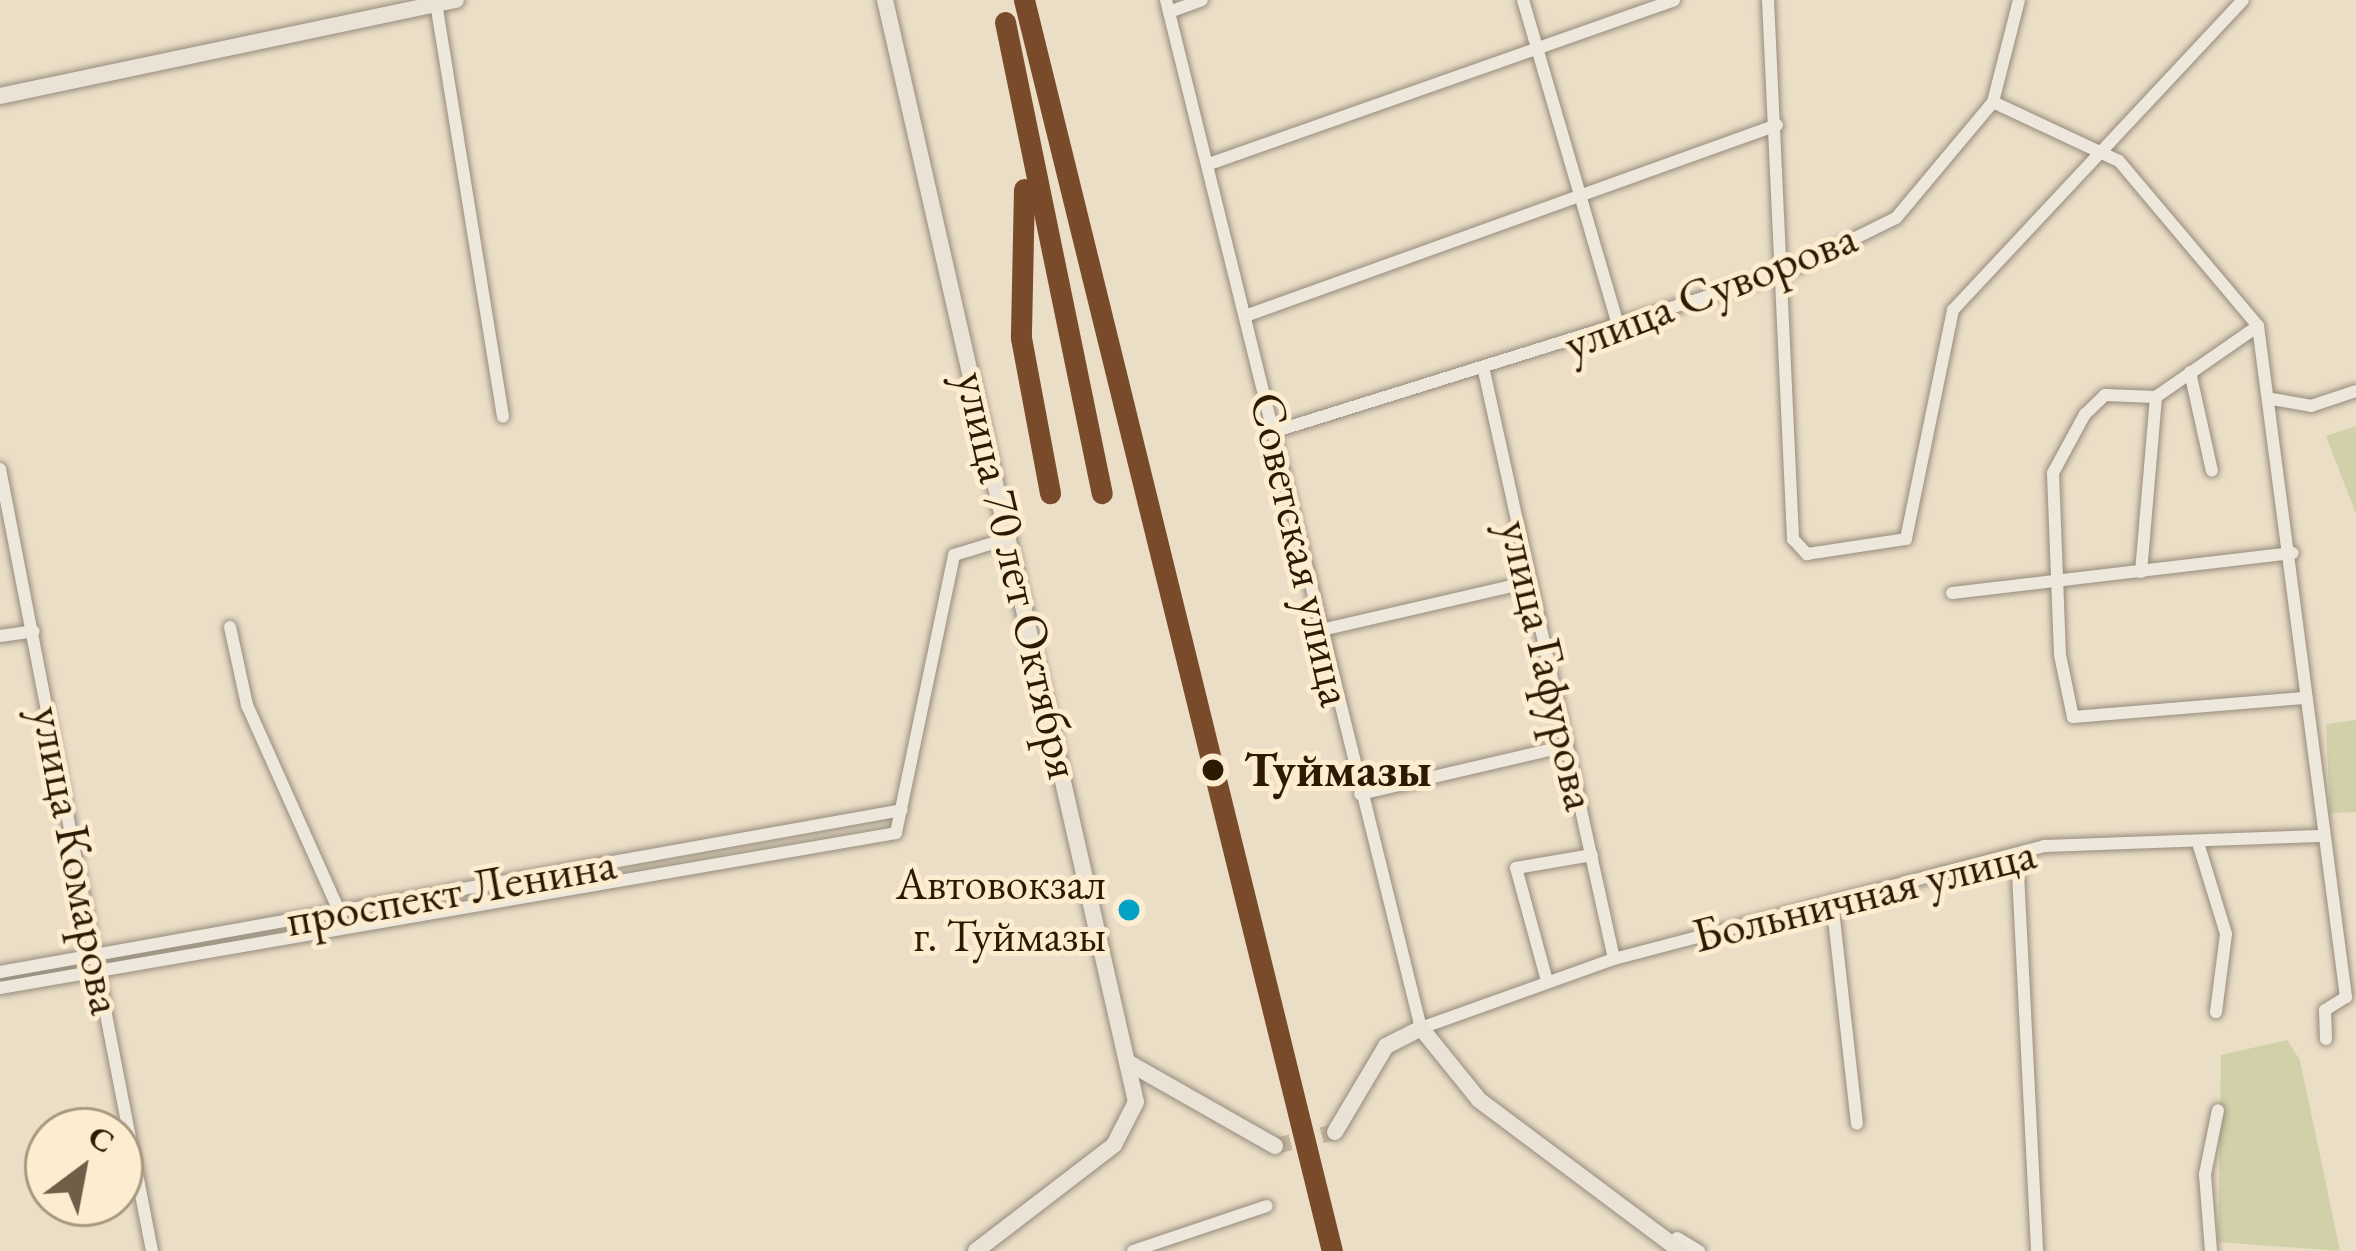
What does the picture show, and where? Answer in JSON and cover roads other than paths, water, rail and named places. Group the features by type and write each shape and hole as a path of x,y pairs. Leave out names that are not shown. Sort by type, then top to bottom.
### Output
{"main road":[{"path":"0,96 457,0"},
{"name":"улица 70 лет Октября","path":"884,0 1129,1063 1135,1114 1114,1144 1002,1231"},
{"path":"1336,1132 1385,1046 1421,1028"},
{"name":"Советская улица","path":"1421,1028 1478,1100 1679,1245"},
{"path":"1129,1063 1276,1146"},
{"path":"976,1251 1002,1231"}],"street":[{"path":"1167,6 1202,0"},
{"path":"1523,0 1619,328"},
{"path":"1209,164 1674,0"},
{"path":"1768,0 1789,271 1793,539 1807,554 1906,538 1953,310 2243,0"},
{"name":"улица Суворова","path":"1276,431 1484,371 1789,271 1896,218 1993,102 2020,0"},
{"path":"436,3 503,417"},
{"name":"Советская улица","path":"1167,6 1276,431 1317,631 1421,1028"},
{"path":"1993,102 2103,152 2246,298 2258,326 2293,553 2319,836 2345,997 2325,1010 2326,1040"},
{"path":"1248,315 1777,124"},
{"path":"2258,326 2156,397 2105,395 2053,473 2054,588 2073,717 2306,698"},
{"name":"улица Гафурова","path":"1484,371 1614,959"},
{"path":"2190,372 2212,471"},
{"path":"2272,399 2311,406 2356,391"},
{"path":"2141,572 2156,397"},
{"name":"улица Комарова","path":"0,469 152,1251"},
{"path":"902,810 954,555 1010,538"},
{"path":"1952,593 2054,588 2293,553"},
{"path":"1317,631 1529,582"},
{"path":"230,627 247,705 345,928"},
{"path":"0,636 34,631"},
{"path":"1360,794 1567,746"},
{"name":"проспект Ленина","path":"0,972 902,810 896,833 0,988"},
{"name":"Больничная улица","path":"1421,1028 1614,959 2017,854 2148,840 2198,846 2319,836"},
{"path":"2198,846 2226,934 2216,1012"},
{"path":"2017,854 2037,1251"},
{"path":"1547,980 1516,868 1592,855"},
{"path":"1832,901 1856,1124"},
{"path":"2210,1251 2205,1174 2218,1110"},
{"path":"1132,1251 1267,1206"},
{"path":"1002,1231 1006,1251"},
{"name":"Советская улица","path":"1679,1245 1699,1251"}],"tunnel":[{"path":"1275,1146 1335,1132"}],"place":[{"name":"Туймазы","path":"1213,770"},
{"name":"Автовокзал г. Туймазы","path":"1129,910"}]}
